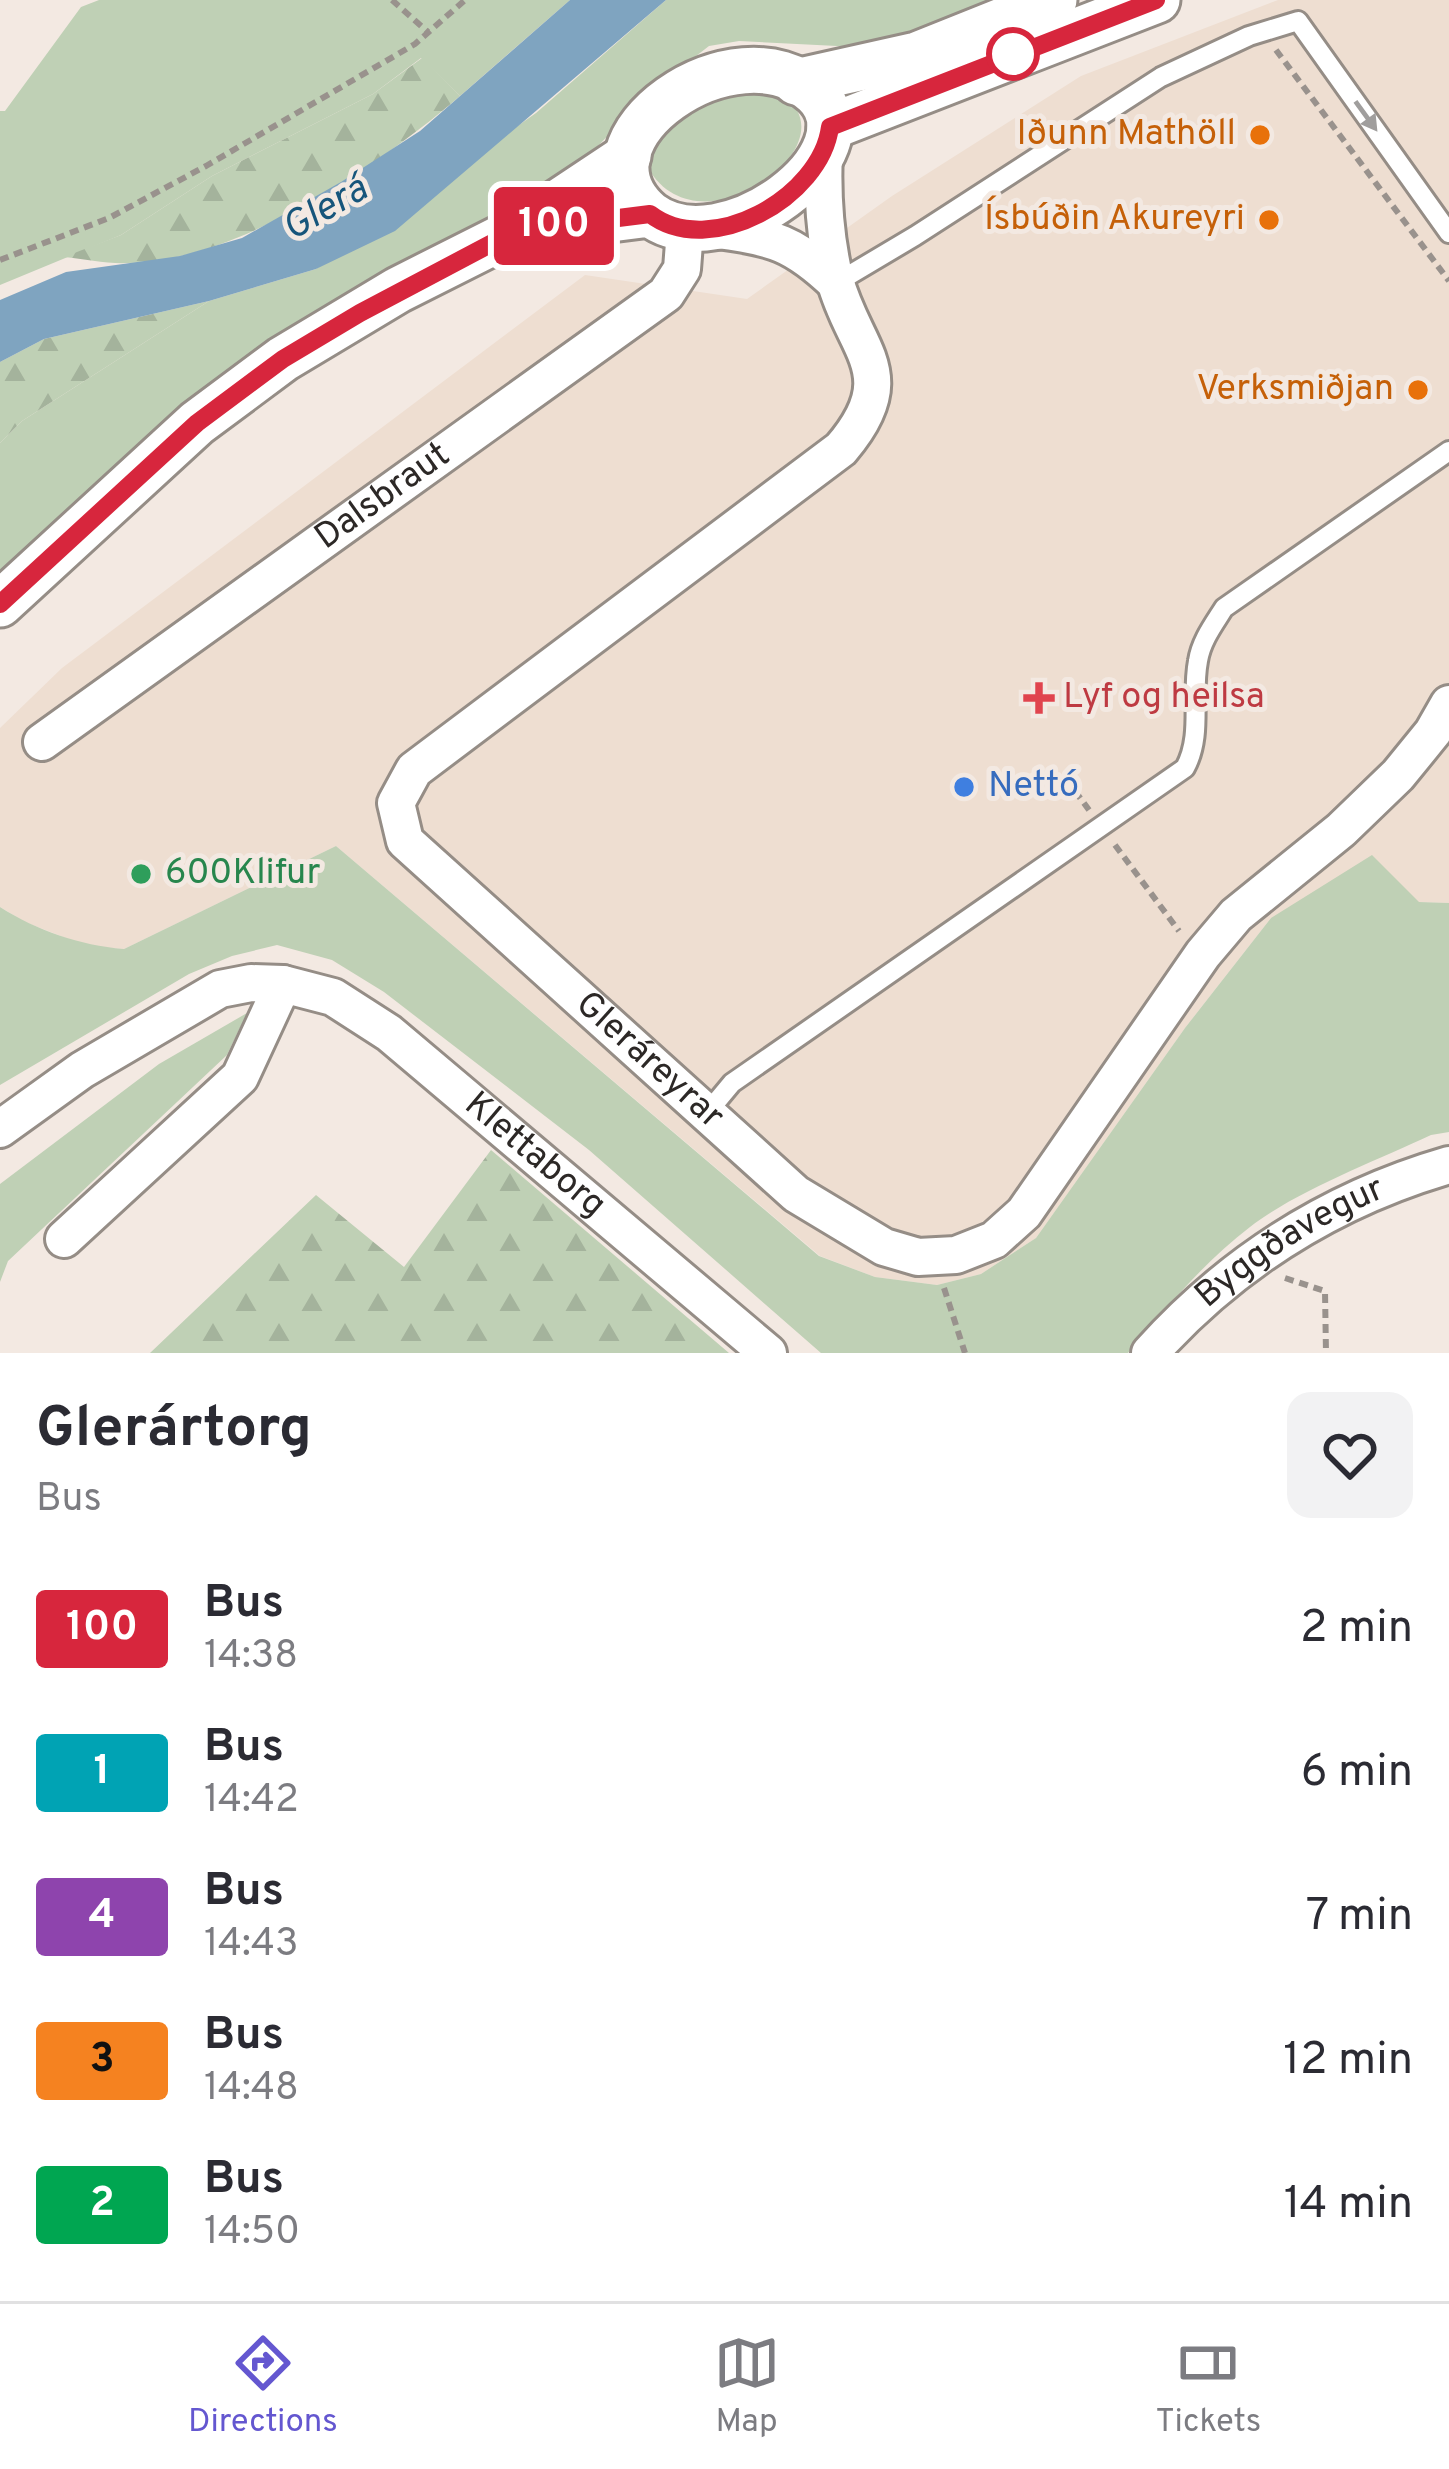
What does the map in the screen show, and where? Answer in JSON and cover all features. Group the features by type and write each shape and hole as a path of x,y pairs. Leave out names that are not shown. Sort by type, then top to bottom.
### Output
{"street":[{"path":"796,82 917,56 1054,0"},
{"path":"515,231 682,224 776,203 798,184 827,139 1156,0"},
{"path":"682,224 636,202 629,185 628,155 638,130 655,109 709,77 740,69 772,71 796,82 815,92 825,106 827,139"},
{"name":"Gleráreyrar","path":"827,139 824,214 836,283 870,354 873,383 857,430 842,449 415,770 396,803 405,841 796,1194 884,1247 936,1257 956,1255 994,1240 1024,1213 1203,954 1236,914 1341,830 1398,775 1449,704"},
{"path":"0,604 197,423 266,372 398,290 515,231 628,155"},
{"name":"Gleráreyrar","path":"682,224 767,236 814,262 836,283"},
{"name":"Dalsbraut","path":"42,742 667,294 682,269 682,224"},
{"path":"64,1239 239,1077 283,984"},
{"name":"Klettaborg","path":"0,1129 82,1070 220,988 283,984 333,997 388,1033 768,1353"},
{"name":"Byggðavegur","path":"1150,1353 1204,1297 1289,1234 1374,1191 1449,1165"}],"lane":[{"path":"836,283 1161,77 1298,21 1449,233"},
{"path":"707,1113 732,1083 1185,768 1195,749 1197,663 1224,608 1449,451"}],"path":[{"path":"392,0 428,32"},
{"path":"0,260 109,218 341,89 428,32 465,0"},
{"path":"1263,32 1449,281"},
{"path":"1075,791 1178,930"},
{"path":"1274,1274 1325,1291 1326,1353"},
{"path":"941,1279 965,1353"}],"shaded area":[{"path":"1278,0 1449,0 1449,903 1271,918 1185,1028 1036,1238 981,1274 937,1285 875,1277 820,1256 336,846 124,949 86,946 0,907 0,728 62,668 585,275 747,299 892,196 1081,76"}],"green space":[{"path":"99,0 570,0 460,96 421,58 373,94 212,176 121,235 0,285 0,111 5,111 81,7"},
{"path":"666,0 994,0 877,48 739,41 709,46 656,87 587,157 0,585 0,443 22,421 209,301 316,269 536,113"},
{"path":"422,58 460,96 390,151 305,205 215,246 170,258 120,263 64,257 121,235 212,176 373,94"},
{"path":"737,85 783,96 800,116 799,140 785,163 762,183 732,197 701,201 672,193 648,168 660,137 681,116"},
{"path":"209,301 22,421 0,443 0,362 44,339"},
{"path":"336,846 819,1256 875,1277 937,1285 981,1274 1036,1238 1185,1028 1271,918 1372,855 1419,902 1449,903 1449,1132 1431,1135 1362,1166 1269,1213 1201,1271 1128,1353 821,1353 589,1150 384,992 332,960 277,945 232,956 189,974 0,1085 0,907 59,936 124,949"},
{"path":"247,1013 227,1055 8,1261 0,1282 0,1184 159,1064"},
{"path":"491,1150 729,1353 150,1353 316,1195 404,1267"}],"water":[{"name":"Glerá","path":"570,0 666,0 395,231 316,269 209,301 44,339 0,362 0,300 66,272 180,256 242,238 420,131"}],"bus line":[{"name":"100","path":"0,604 197,423 283,359 398,290 515,231 650,214 686,230 712,230 741,220 776,203 798,184 827,145 830,127 1156,0"}],"place":[{"name":"Iðunn Mathöll","path":"1260,135"},
{"name":"Ísbúðin Akureyri","path":"1269,220"},
{"name":"Verksmiðjan","path":"1418,390"},
{"name":"Lyf og heilsa","path":"1039,698"},
{"name":"Nettó","path":"964,787"},
{"name":"600Klifur","path":"141,874"}]}
